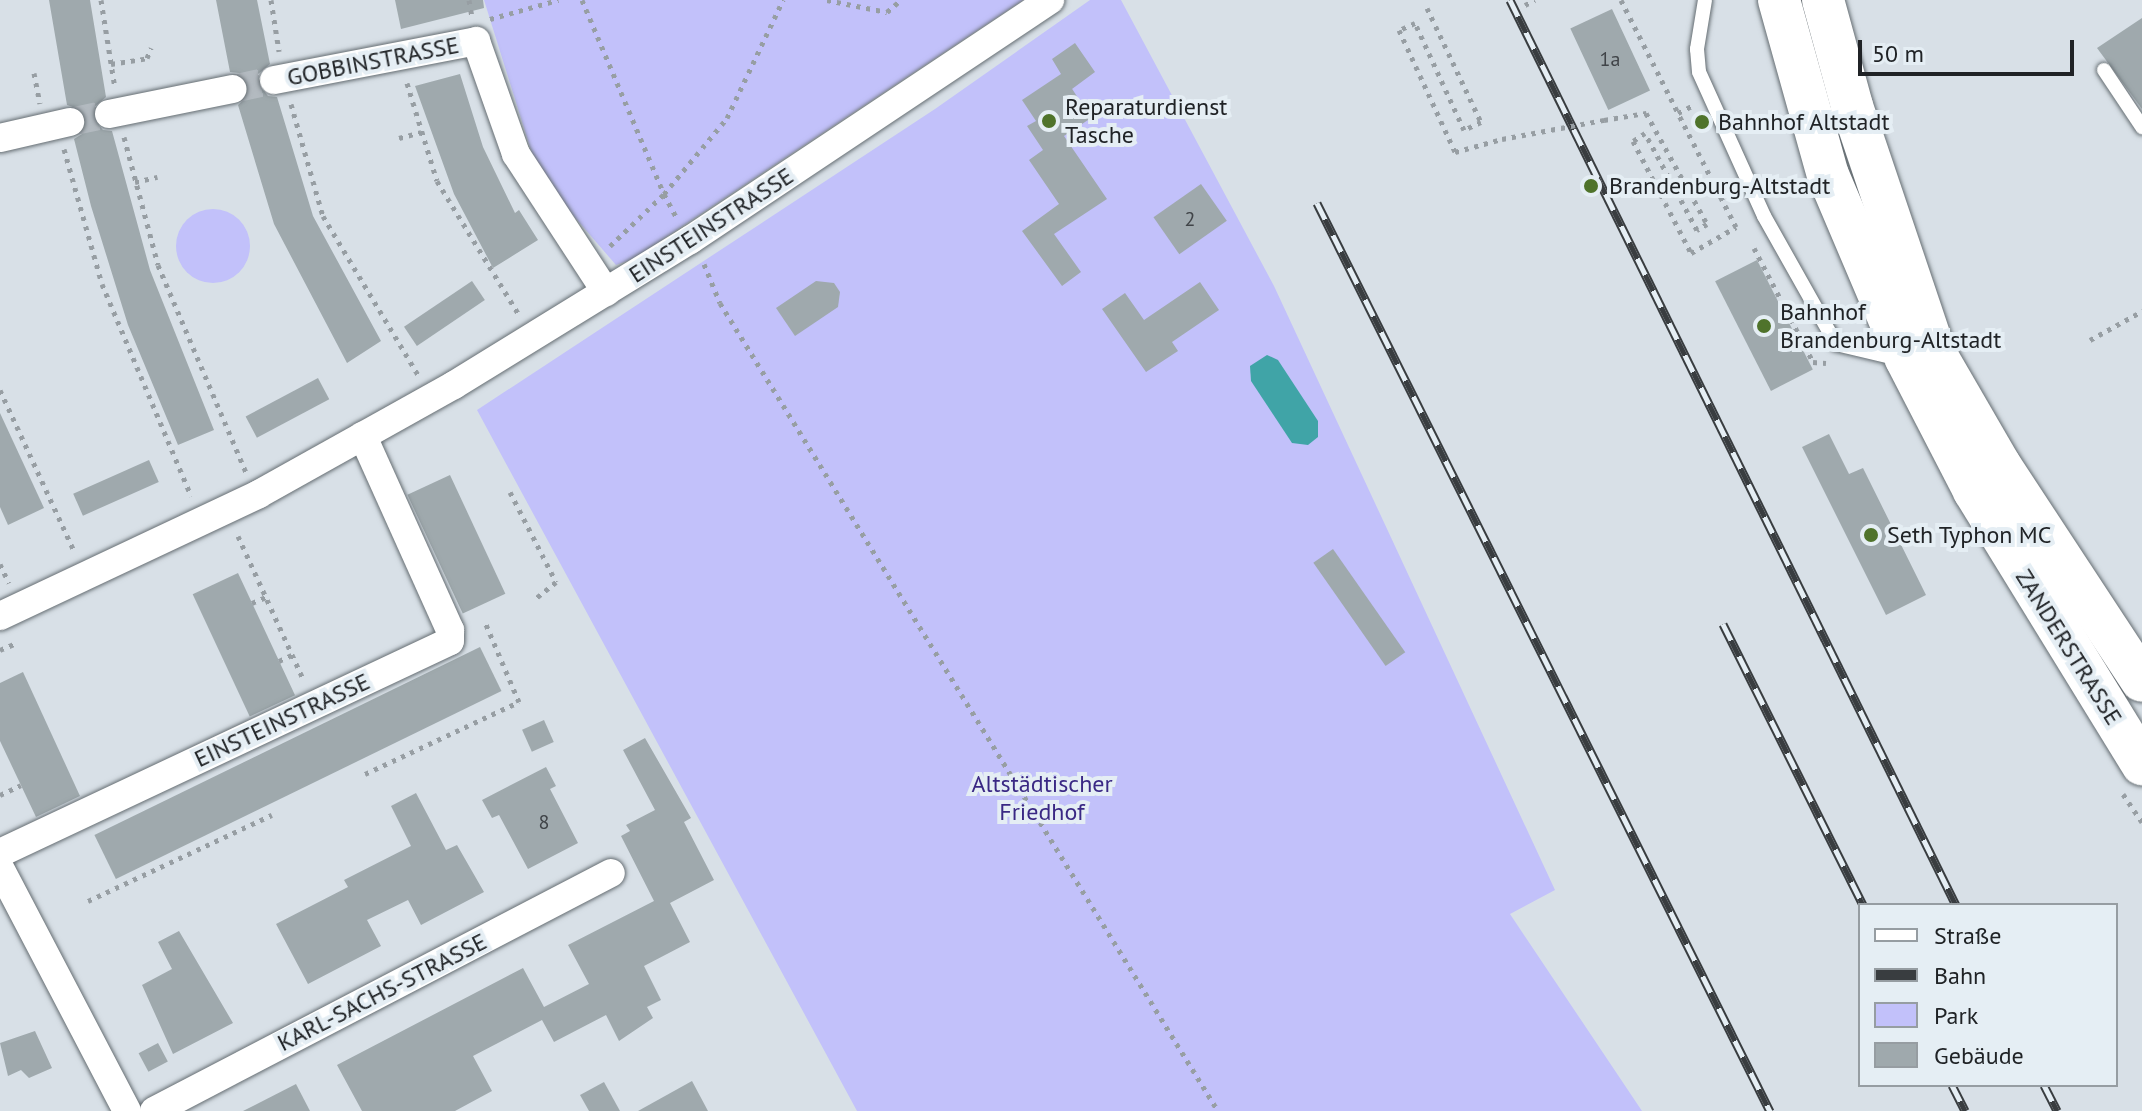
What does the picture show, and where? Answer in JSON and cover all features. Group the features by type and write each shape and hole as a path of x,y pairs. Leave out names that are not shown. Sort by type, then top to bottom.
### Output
{"main road":[{"name":"ZANDERSTRASSE","path":"1779,0 1828,175 1906,359 1974,491 2142,764"},
{"name":"ZANDERSTRASSE","path":"1823,0 1852,106 1935,353 2000,465 2142,681"}],"street":[{"name":"EINSTEINSTRASSE","path":"0,616 259,494 363,436 690,240 1050,0"},
{"name":"GOBBINSTRASSE","path":"279,79 476,41 516,154 606,292"},
{"path":"114,113 233,89"},
{"path":"0,138 64,124"},
{"name":"EINSTEINSTRASSE","path":"0,853 450,641 450,630 363,436"},
{"path":"0,868 127,1111"},
{"name":"KARL-SACHS-STRASSE","path":"154,1111 611,873"}],"lane":[{"path":"1705,0 1697,49 1710,96 1764,216 1836,344 1906,359"},
{"path":"2104,70 2142,127"}],"path":[{"path":"101,0 111,64 114,113 158,265 219,417 259,494"},
{"path":"271,0 279,79 323,216 420,379"},
{"path":"469,0 473,25 558,0"},
{"path":"582,0 664,194 720,303 1218,1111"},
{"path":"588,267 664,194 727,118 783,0"},
{"path":"827,0 887,12 901,0"},
{"path":"1525,5 1535,0"},
{"path":"1621,0 1736,227 1746,232"},
{"path":"1427,8 1481,122 1464,130 1415,23 1399,30 1455,152 1502,139 1646,113 1707,224 1697,230 1645,133 1633,141 1691,253 1736,227"},
{"path":"111,64 147,58 151,48"},
{"path":"401,55 437,181 521,317"},
{"path":"1678,113 1710,96"},
{"path":"64,124 102,284 194,503"},
{"path":"399,138 421,132"},
{"path":"135,182 157,177"},
{"path":"1753,245 1813,362"},
{"path":"2090,340 2142,311"},
{"path":"0,390 78,559"},
{"path":"510,492 556,582 534,600"},
{"path":"238,536 315,704"},
{"path":"252,603 266,597"},
{"path":"365,774 519,702 485,622"},
{"path":"279,661 292,655"},
{"path":"0,795 21,785"},
{"path":"88,901 272,815"}],"green space":[{"path":"484,0 1023,0 633,259 616,265 539,176"},
{"name":"Altstädtischer Friedhof","path":"1090,0 1121,0 1274,286 1555,890 1510,914 1642,1111 857,1111 477,410 935,109"},
{"path":"213,209 227,212 239,220 247,232 250,246 247,260 239,272 227,280 213,283 199,280 187,272 179,260 176,246 179,232 187,220 199,212"}],"shaded area":[{"path":"1267,355 1278,360 1318,421 1318,437 1308,445 1292,443 1251,381 1250,366"}],"building":[{"path":"49,0 90,0 106,97 93,108 93,118 103,130 112,131 150,270 214,430 178,445 128,325 91,206 74,139 82,134 87,119 82,110 67,105"},
{"path":"216,0 257,0 270,64 258,74 258,84 268,96 277,97 313,216 381,341 347,363 274,224 238,105 249,95 249,85 239,73 230,72"},
{"path":"395,0 483,0 484,8 401,29"},
{"path":"1612,9 1650,91 1608,110 1570,28"},
{"path":"2142,18 2142,109 2097,48"},
{"path":"1075,43 1095,72 1072,89 1091,118 1064,136 1107,199 1054,234 1081,272 1062,286 1022,231 1059,204 1029,160 1043,150 1027,126 1036,121 1022,100 1061,74 1052,59"},
{"path":"460,74 483,147 515,213 519,210 538,240 493,268 454,194 415,86"},
{"path":"1201,184 1227,221 1179,254 1153,217"},
{"name":"Bahnhof Brandenburg-Altstadt","path":"1757,260 1813,370 1771,391 1715,281"},
{"path":"472,281 485,300 417,346 404,327"},
{"path":"816,281 834,283 840,292 838,307 795,336 776,308"},
{"path":"1200,282 1219,310 1172,342 1178,351 1146,372 1102,309 1125,293 1144,320"},
{"path":"318,378 329,399 257,438 246,416"},
{"path":"0,413 44,508 8,525 0,507"},
{"name":"Seth Typhon MC","path":"1829,434 1849,474 1863,468 1926,595 1886,615 1802,447"},
{"path":"149,460 159,482 83,516 73,494"},
{"path":"450,475 505,594 463,614 407,495"},
{"path":"1333,549 1405,652 1386,666 1313,563"},
{"path":"238,573 295,695 250,716 193,594"},
{"path":"480,647 501,691 116,879 94,835"},
{"path":"23,672 80,796 36,817 0,741 0,683"},
{"path":"544,720 554,742 532,752 522,730"},
{"path":"645,738 691,818 684,822 714,880 670,903 690,942 644,966 661,1000 647,1007 653,1018 619,1041 606,1015 554,1042 542,1020 473,1056 492,1091 455,1111 362,1111 337,1065 523,968 544,1007 589,984 568,945 654,901 621,836 630,831 626,825 655,810 623,750"},
{"path":"546,767 556,786 550,789 578,843 528,869 499,815 492,818 482,800"},
{"path":"416,793 446,850 457,845 484,892 421,925 408,900 367,920 381,946 308,984 276,924 348,887 344,880 411,846 391,806"},
{"path":"179,931 233,1023 173,1054 142,985 172,969 158,942"},
{"path":"35,1031 52,1068 29,1078 21,1070 8,1076 0,1043"},
{"path":"158,1043 168,1062 148,1072 139,1053"},
{"path":"692,1081 708,1111 638,1111"},
{"path":"604,1082 620,1111 589,1111 580,1095"},
{"path":"296,1084 310,1111 243,1111"}],"tunnel":[{"path":"233,89 274,80"},
{"path":"70,122 109,114"}],"railway":[{"path":"1510,0 1955,903"},
{"path":"1317,203 1770,1111"},
{"path":"1723,624 1862,903"},
{"path":"1953,1087 1965,1111"},
{"path":"2045,1087 2057,1111"}],"place":[{"name":"Reparaturdienst Tasche","path":"1049,121"},
{"name":"Bahnhof Altstadt","path":"1702,122"},
{"name":"Brandenburg-Altstadt","path":"1591,186"},
{"name":"Bahnhof Brandenburg-Altstadt","path":"1764,326"},
{"name":"Seth Typhon MC","path":"1871,535"}]}
